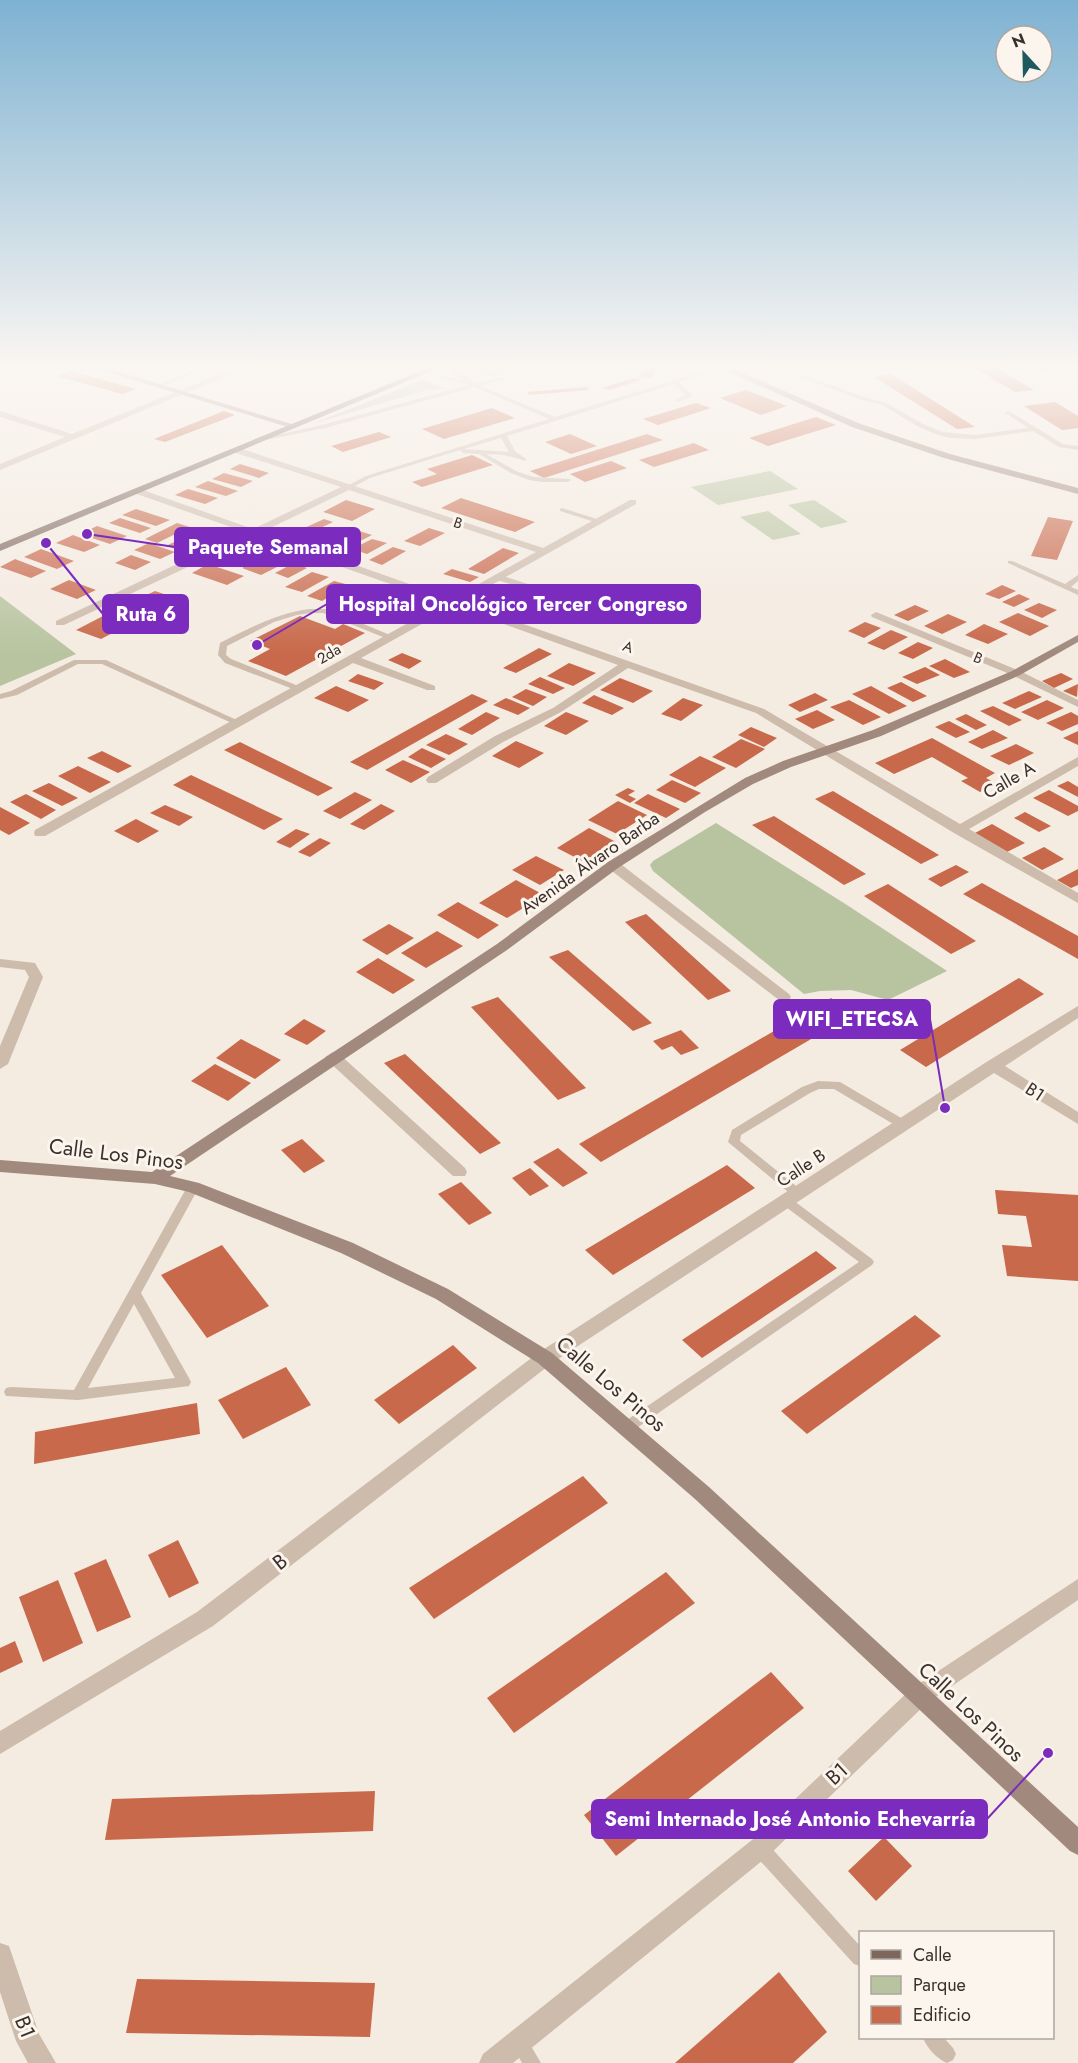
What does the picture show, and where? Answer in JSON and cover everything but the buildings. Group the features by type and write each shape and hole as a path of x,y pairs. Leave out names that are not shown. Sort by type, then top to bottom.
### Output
{"main road":[{"path":"0,548 209,461"}],"street":[{"name":"B","path":"270,461 543,551"},
{"path":"967,461 1078,491"},
{"path":"993,461 1078,484"},
{"path":"60,623 349,487"},
{"name":"A","path":"137,491 760,711 1078,899"},
{"name":"2da","path":"40,833 633,502"},
{"name":"B","path":"876,615 1016,673 1078,704"},
{"name":"Avenida Álvaro Barba","path":"155,1178 333,1057 502,947 614,865 749,781 787,764 877,733 1016,673 1078,638"},
{"path":"352,659 431,688"},
{"path":"432,780 499,739 557,710 627,664"},
{"name":"Calle A","path":"959,830 1078,761"},
{"path":"614,865 784,997"},
{"path":"0,963 30,966 36,977 0,1064"},
{"name":"Calle B","path":"545,1358 1078,1011"},
{"path":"333,1057 459,1172"},
{"name":"B1","path":"993,1065 1078,1119"},
{"name":"Calle Los Pinos","path":"0,1166 155,1178 193,1187 347,1248 442,1294 545,1358 702,1493 1078,1843"},
{"name":"B","path":"0,1743 206,1619 545,1358"},
{"name":"B1","path":"492,2063 760,1848 919,1696 1078,1588"},
{"name":"B1","path":"0,1955 29,2041 43,2063"}],"lane":[{"path":"349,487 368,477 418,461"},
{"path":"495,461 523,478 537,481 568,480"},
{"path":"562,510 598,521"},
{"path":"1010,562 1078,593"},
{"path":"497,577 603,610"},
{"path":"1065,588 1078,577"},
{"path":"298,689 228,661 222,655 223,645 285,615 313,610 324,611 391,637"},
{"path":"0,697 14,693 77,662 103,662 237,722"},
{"path":"626,1428 868,1262 791,1197 734,1142 736,1133 806,1090 819,1085 836,1085 904,1125"},
{"path":"78,1395 193,1187"},
{"path":"11,1392 78,1395 184,1382 135,1293"},
{"path":"760,1848 859,1956"},
{"path":"934,2039 947,2054"},
{"path":"519,2042 532,2063"}],"green space":[{"path":"770,471 798,489 718,505 691,487"},
{"path":"814,500 848,522 821,528 788,505"},
{"path":"768,511 801,534 773,540 740,517"},
{"path":"0,596 76,654 0,686"},
{"path":"716,823 947,971 888,1000 851,990 804,994 653,871 650,865 653,861"}],"place":[{"name":"Paquete Semanal","path":"87,534"},
{"name":"Ruta 6","path":"46,543"},
{"name":"Hospital Oncológico Tercer Congreso","path":"257,645"},
{"name":"WIFI_ETECSA","path":"945,1108"},
{"name":"Semi Internado José Antonio Echevarría","path":"1048,1753"}]}
